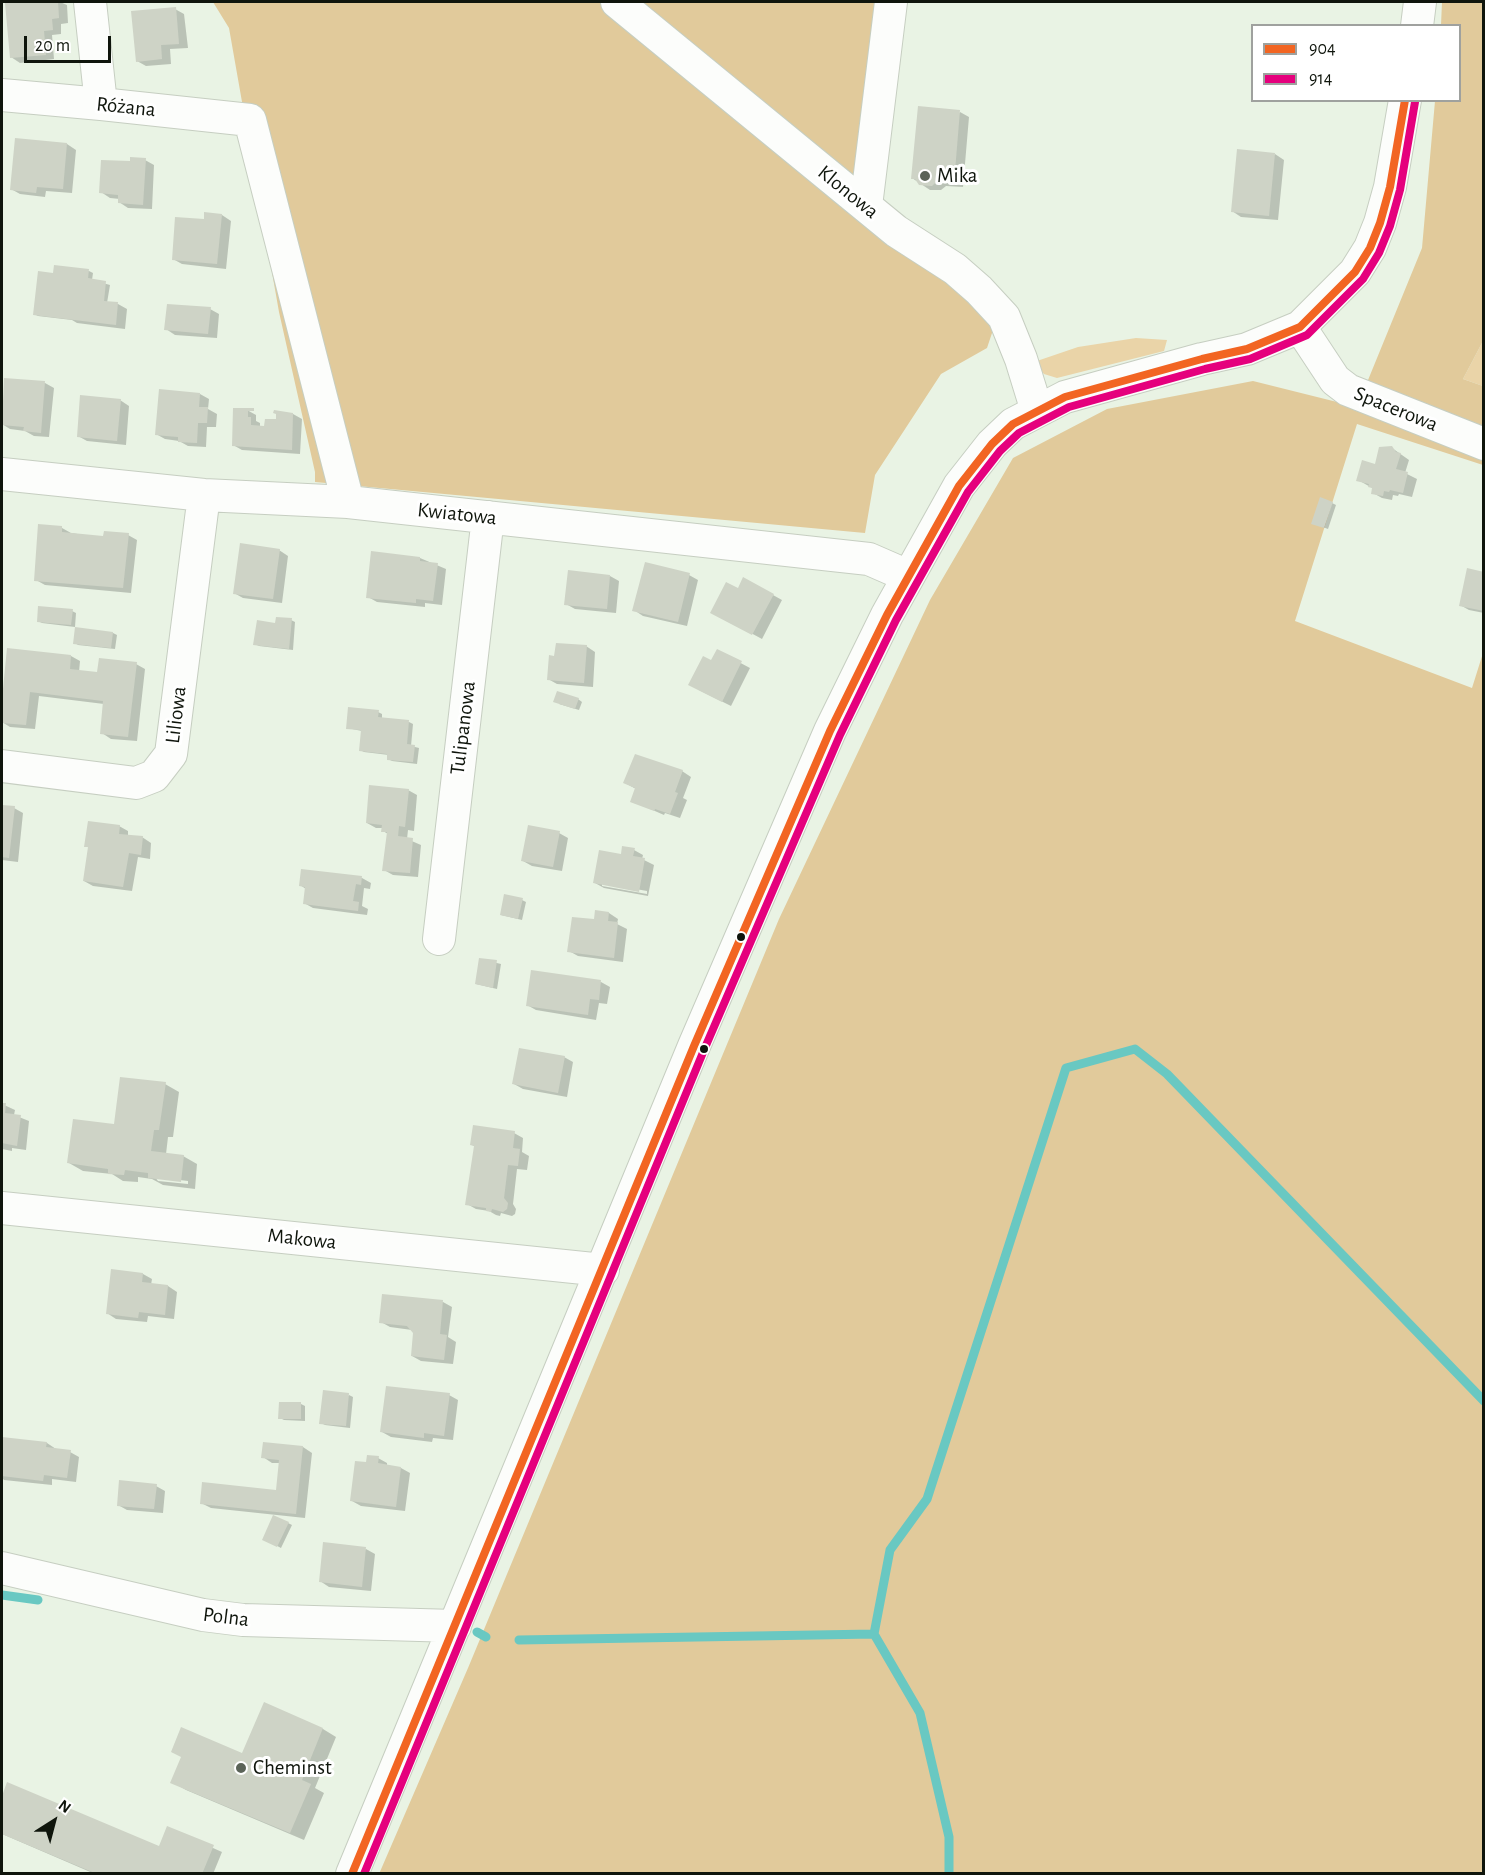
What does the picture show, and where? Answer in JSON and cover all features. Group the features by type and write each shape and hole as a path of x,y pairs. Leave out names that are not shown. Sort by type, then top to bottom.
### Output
{"street":[{"path":"90,2 101,104"},
{"name":"Klonowa","path":"617,2 896,231 955,269 979,290 1004,317 1021,359 1037,411"},
{"path":"866,206 891,2"},
{"path":"1417,24 1420,2"},
{"name":"Różana","path":"2,95 250,120 348,502"},
{"path":"352,1874 806,781 908,576 959,486 992,444 1013,424 1065,397 1247,349 1300,327 1355,272 1370,248 1390,187 1405,102"},
{"name":"Spacerowa","path":"1300,327 1335,380 1348,390 1484,444"},
{"name":"Kwiatowa","path":"2,474 204,495 348,502 868,559 908,576"},
{"name":"Liliowa","path":"2,766 136,783 154,776 171,754 204,495"},
{"name":"Tulipanowa","path":"439,939 488,517"},
{"name":"Makowa","path":"2,1208 603,1270"},
{"name":"Polna","path":"2,1568 203,1615 243,1620 455,1626"}],"shaded area":[{"path":"213,2 898,2 876,232 965,296 993,323 987,348 941,374 875,475 865,533 315,482 315,472 279,312 229,28"},
{"path":"1442,2 1483,2 1483,341 1463,379 1483,386 1483,465 1357,424 1295,621 1472,688 1483,653 1483,1873 379,1874 468,1668 779,919 930,600 1013,458 1107,409 1253,381 1357,407 1422,248 1435,102 1461,102 1461,24 1441,24"},
{"path":"1136,338 1167,340 1164,351 1057,378 1044,374 1034,362 1078,347"},
{"path":"1483,341 1483,386 1463,379"}],"building":[{"path":"58,2 59,18 52,19 53,30 44,31 46,55 10,58 5,3"},
{"path":"176,7 179,44 161,45 162,59 136,62 131,11"},
{"path":"918,106 960,110 954,183 937,181 932,186 919,185 915,179 911,179"},
{"path":"15,138 67,143 63,189 37,187 36,193 10,190"},
{"path":"1237,149 1275,153 1269,216 1231,212"},
{"path":"130,157 146,158 143,205 118,203 118,195 99,193 101,160 130,161"},
{"path":"204,212 222,214 217,264 172,260 175,217 204,219"},
{"path":"54,265 89,269 88,278 106,281 104,301 118,302 116,325 33,315 38,271 53,273"},
{"path":"167,304 211,307 208,334 164,330"},
{"path":"4,378 45,381 41,433 23,431 24,427 2,425"},
{"path":"159,389 200,393 199,407 208,407 207,423 198,423 197,443 178,442 178,437 155,435"},
{"path":"80,395 121,399 117,441 77,437"},
{"path":"233,408 254,408 254,411 248,411 251,425 264,426 265,419 276,419 274,410 293,413 292,450 232,446"},
{"path":"1392,446 1396,452 1401,453 1396,469 1408,472 1403,493 1390,490 1389,492 1384,491 1383,496 1371,494 1372,488 1368,487 1369,484 1356,481 1362,460 1375,464 1379,447"},
{"path":"1320,497 1333,502 1324,528 1311,524"},
{"path":"38,524 62,526 62,532 103,536 104,531 129,533 123,588 34,581"},
{"path":"240,543 280,549 273,599 233,594"},
{"path":"371,551 420,557 420,561 438,563 433,601 416,599 416,603 366,598"},
{"path":"645,562 690,573 678,622 632,611"},
{"path":"1467,568 1484,572 1484,611 1459,606"},
{"path":"568,570 610,575 607,609 564,605"},
{"path":"743,577 774,594 752,635 710,613 726,582 738,588"},
{"path":"38,606 73,609 71,625 37,622"},
{"path":"276,617 292,618 289,649 253,645 257,620 275,623"},
{"path":"75,627 113,632 111,648 73,644"},
{"path":"556,643 587,645 584,683 547,680 549,655 554,656"},
{"path":"7,648 71,655 70,669 97,672 99,658 137,662 128,737 100,734 103,701 30,692 26,725 2,723"},
{"path":"717,649 742,661 722,702 688,685 703,656 711,660"},
{"path":"557,691 579,698 575,709 553,702"},
{"path":"348,707 379,710 378,717 409,720 407,744 415,745 413,762 387,760 387,754 359,751 361,730 346,729"},
{"path":"635,754 683,770 670,814 630,802 635,788 623,783"},
{"path":"369,785 409,789 405,827 399,826 398,836 413,838 410,873 382,871 387,832 381,832 382,825 366,823"},
{"path":"2,805 15,806 9,858 2,857"},
{"path":"88,821 120,825 119,834 143,836 141,855 129,853 123,887 83,881 88,847 84,847"},
{"path":"528,825 560,831 553,867 521,861"},
{"path":"622,846 635,848 633,856 645,858 639,892 593,883 599,850 621,854"},
{"path":"301,869 362,876 361,885 356,884 353,901 359,902 358,911 303,904 305,887 299,886"},
{"path":"504,894 523,898 518,919 500,915"},
{"path":"595,910 609,912 608,921 618,922 614,958 567,952 572,917 594,919"},
{"path":"479,958 497,960 493,988 475,984"},
{"path":"531,970 601,980 599,1000 590,999 588,1015 526,1006"},
{"path":"519,1048 565,1056 558,1093 512,1084"},
{"path":"120,1077 166,1082 159,1130 154,1130 151,1151 184,1155 181,1182 148,1178 148,1173 125,1170 124,1175 108,1174 108,1169 67,1163 73,1119 114,1124"},
{"path":"2,1103 6,1103 5,1113 21,1115 17,1146 2,1143"},
{"path":"473,1125 515,1131 513,1148 520,1149 518,1166 508,1165 504,1198 508,1203 507,1209 503,1212 492,1209 491,1212 486,1211 486,1208 465,1205 474,1146 470,1145"},
{"path":"111,1269 143,1273 142,1282 168,1285 165,1315 139,1312 138,1318 106,1314"},
{"path":"382,1294 443,1300 440,1334 447,1335 444,1360 411,1356 413,1333 407,1326 379,1323"},
{"path":"386,1386 450,1393 444,1436 424,1433 424,1438 380,1432"},
{"path":"323,1390 349,1393 346,1426 319,1424"},
{"path":"279,1402 301,1402 301,1419 278,1419"},
{"path":"2,1437 47,1442 46,1447 71,1450 67,1478 44,1475 43,1481 2,1476"},
{"path":"263,1442 303,1446 296,1514 200,1504 202,1482 276,1490 279,1460 261,1458"},
{"path":"367,1455 379,1456 378,1463 401,1467 396,1507 350,1501 355,1461 366,1462"},
{"path":"119,1480 157,1484 154,1509 117,1506"},
{"path":"273,1515 289,1522 277,1547 262,1540"},
{"path":"323,1542 366,1547 362,1587 319,1582"},
{"name":"Cheminst","path":"264,1702 323,1728 302,1780 311,1784 290,1833 170,1783 181,1757 171,1752 181,1727 242,1753"},
{"path":"7,1782 159,1846 167,1826 214,1845 202,1874 97,1874 2,1834 2,1796"}],"waterway":[{"path":"949,1874 949,1837 920,1713 874,1634 890,1550 927,1499 1066,1068 1135,1049 1167,1074 1484,1401"},
{"path":"2,1595 38,1600"},
{"path":"477,1632 486,1637"},
{"path":"519,1640 874,1634"}],"transit line":[{"name":"904","path":"352,1874 694,1046 830,731 887,615 959,486 992,444 1013,424 1065,397 1202,359 1247,349 1300,327 1355,272 1370,248 1390,187 1405,102"},
{"name":"914","path":"364,1874 704,1050 840,735 896,620 968,492 1000,451 1019,433 1069,407 1205,369 1250,359 1307,335 1363,279 1379,253 1390,226 1400,190 1415,102"}],"place":[{"name":"Mika","path":"925,176"},
{"name":"Cheminst","path":"241,1768"}]}
